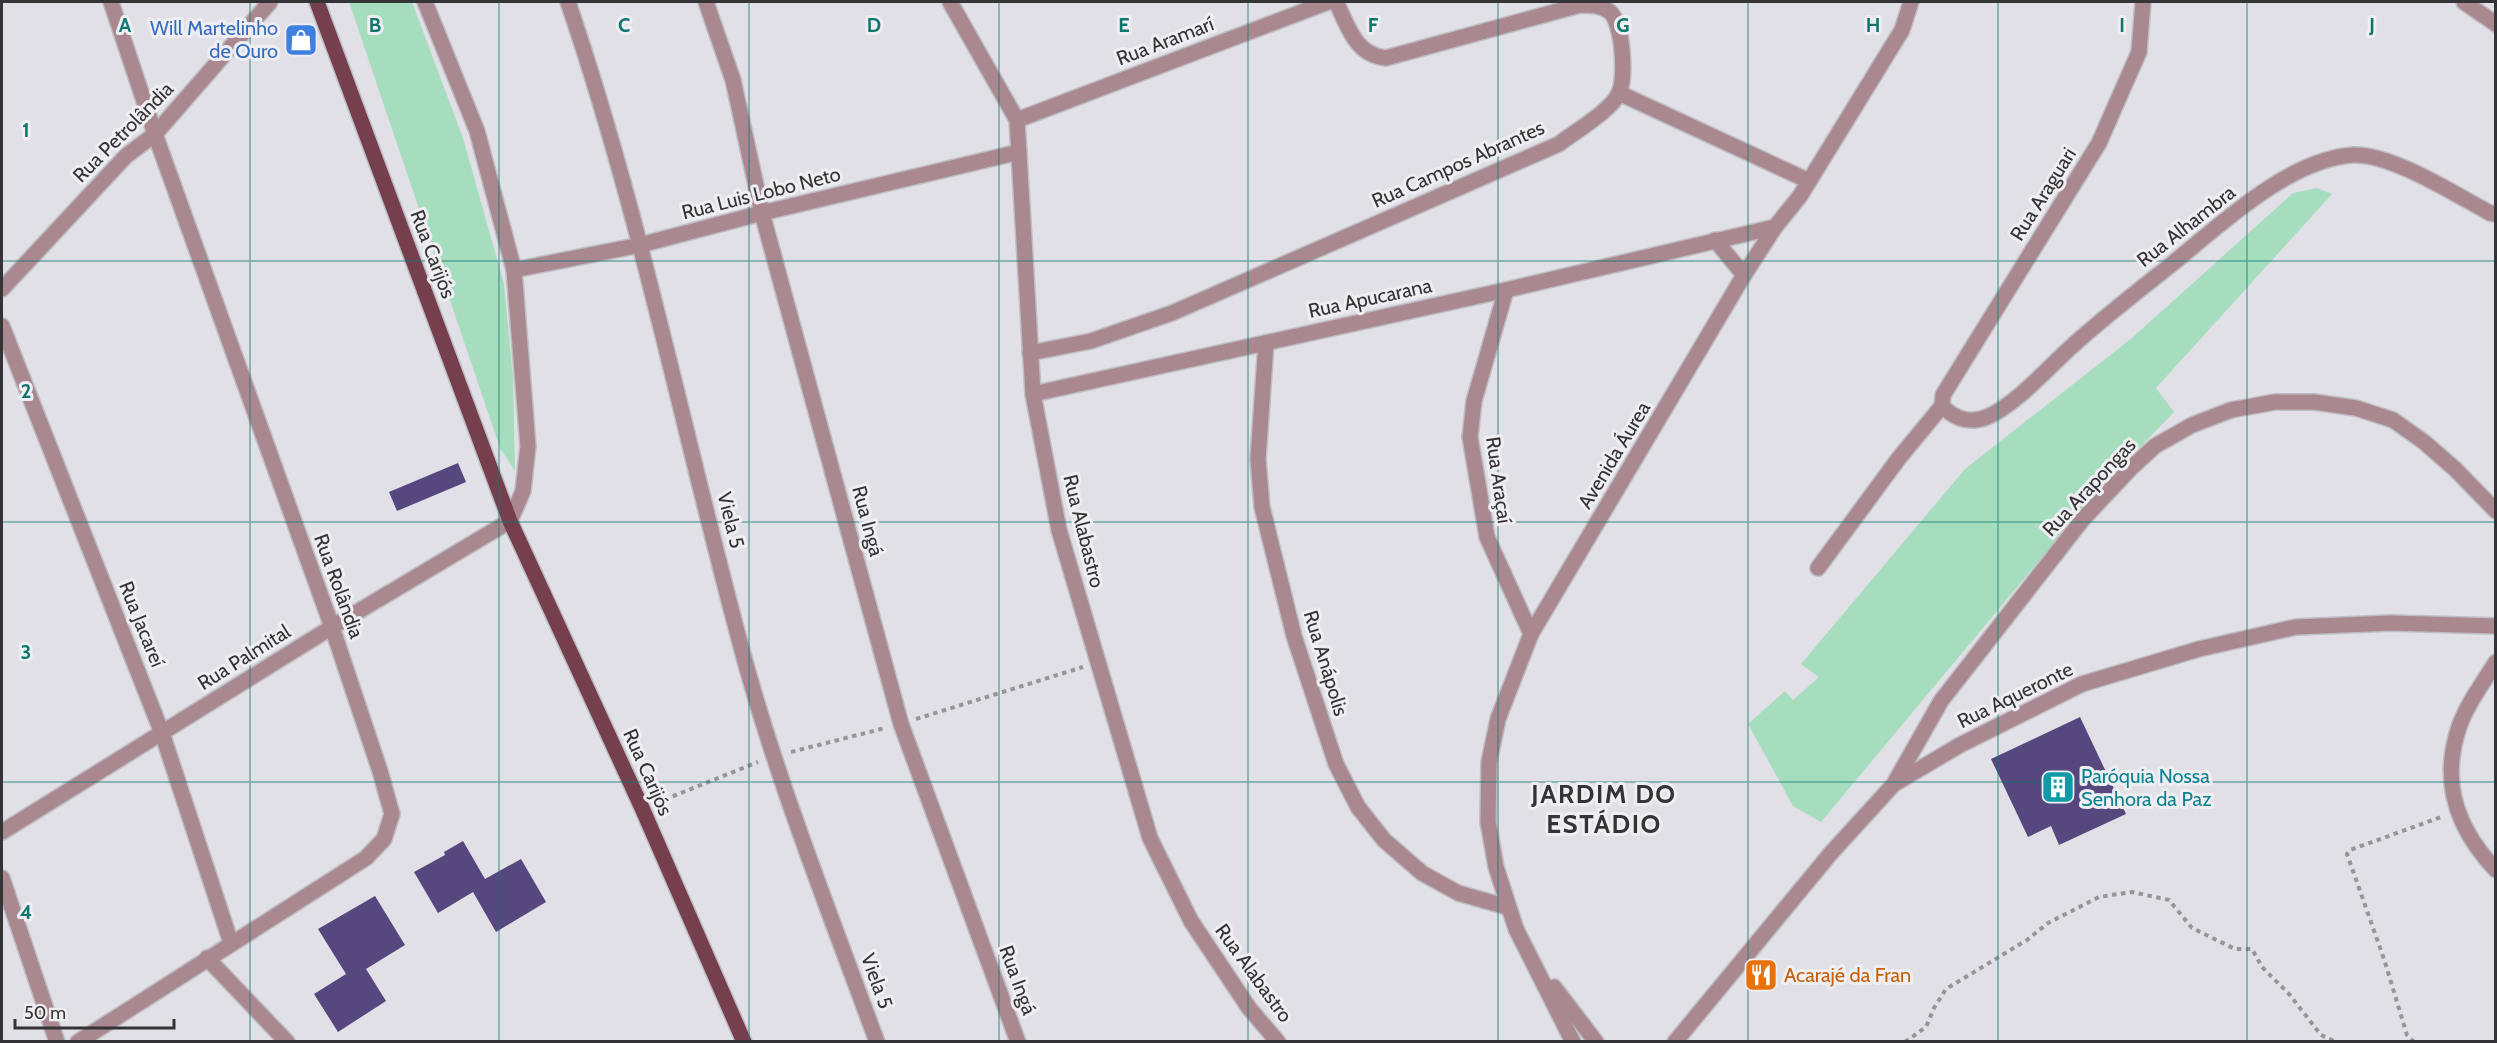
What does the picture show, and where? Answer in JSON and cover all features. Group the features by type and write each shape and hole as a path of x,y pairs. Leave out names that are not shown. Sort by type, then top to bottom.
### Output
{"main road":[{"name":"Rua Carijós","path":"317,2 510,521 642,808 744,1041"}],"street":[{"name":"Rua Rolândia","path":"78,1041 366,858 384,839 390,827 392,814 332,627 154,134 111,2"},
{"name":"Rua Petrolândia","path":"2,289 126,156 154,134 270,2"},
{"path":"425,2 477,131 514,270 528,446 522,492 510,521"},
{"name":"Viela 5","path":"568,2 603,108 640,245 739,639 772,757 877,1041"},
{"name":"Rua Ingá","path":"706,2 733,80 762,213 901,724 1018,1041"},
{"name":"Rua Alabastro","path":"950,2 1017,120 1033,394 1059,530 1150,838 1191,921 1249,1008 1278,1041"},
{"name":"Rua Aramarí","path":"1017,120 1328,2"},
{"path":"1336,2 1354,39 1363,51 1373,57 1386,58 1580,5 1615,8 1622,53 1622,80 1619,93 1809,181"},
{"name":"Avenida Áurea","path":"1573,1041 1508,907 1496,867 1488,822 1489,762 1498,719 1531,634 1744,275 1775,227 1809,181 1902,30 1911,2"},
{"name":"Rua Araguari","path":"1818,568 1943,401 2099,143 2139,52 2144,2"},
{"path":"2464,2 2496,24"},
{"name":"Rua Campos Abrantes","path":"1030,353 1091,341 1172,313 1558,144 1610,104 1619,93"},
{"name":"Rua Luis Lobo Neto","path":"514,270 640,245 762,213 1018,152"},
{"name":"Rua Alhambra","path":"1943,401 1950,414 1960,419 1973,421 2003,408 2091,329 2243,207 2287,177 2329,159 2353,155 2368,156 2414,173 2494,216"},
{"name":"Rua Apucarana","path":"1033,394 1506,290 1775,227"},
{"path":"1714,240 1744,275"},
{"name":"Rua Araçaí","path":"1506,290 1474,401 1470,437 1487,537 1531,634"},
{"name":"Rua Jacareí","path":"2,326 162,733 231,943"},
{"name":"Rua Anápolis","path":"1266,343 1258,459 1262,507 1294,636 1336,764 1358,807 1384,840 1422,873 1458,893 1508,907"},
{"name":"Rua Arapongas","path":"1894,784 1941,701 2083,519 2155,446 2192,425 2231,410 2275,402 2314,402 2356,408 2393,420 2424,442 2455,469 2496,511"},
{"name":"Rua Palmital","path":"2,831 332,627 510,521"},
{"name":"Rua Aqueronte","path":"1675,1041 1831,853 1894,784 1960,745 2082,684 2199,649 2296,627 2391,624 2496,626"},
{"path":"2496,662 2470,703 2459,727 2451,770 2457,812 2465,832 2478,852 2496,870"},
{"path":"2,878 57,1041"},
{"path":"207,958 287,1041"},
{"name":"Avenida Áurea","path":"1535,964 1596,1041"}],"path":[{"path":"642,808 772,757 901,724 1098,663"},
{"path":"2414,1041 2407,1035 2384,959 2347,854 2350,850 2457,812"},
{"path":"1905,1041 1926,1027 1946,989 2027,940 2058,918 2099,897 2132,892 2169,900 2192,928 2235,949 2252,949 2262,967 2289,994 2321,1035 2336,1041"}],"green space":[{"path":"349,2 412,2 463,138 504,284 513,377 515,471 500,448"},
{"path":"2317,188 2332,194 2156,388 2174,412 2093,496 1821,822 1793,806 1748,724 1785,691 1793,700 1819,677 1801,664 1965,469 2132,338 2293,193"}],"building":[{"path":"458,463 466,482 397,511 389,492"},
{"name":"Paróquia Nossa Senhora da Paz","path":"2080,717 2126,814 2059,845 2051,826 2028,837 1991,759"},
{"path":"463,841 485,879 521,859 546,902 496,932 473,892 438,913 414,872 445,855 444,852"},
{"path":"375,896 405,945 366,969 386,1001 338,1032 314,994 346,974 318,929"}],"place":[{"name":"Will Martelinho de Ouro","path":"301,40"},
{"name":"Paróquia Nossa Senhora da Paz","path":"2058,787"},
{"name":"Acarajé da Fran","path":"1761,975"}],"district":[{"name":"JARDIM DO ESTÁDIO","path":"1604,809"}]}
